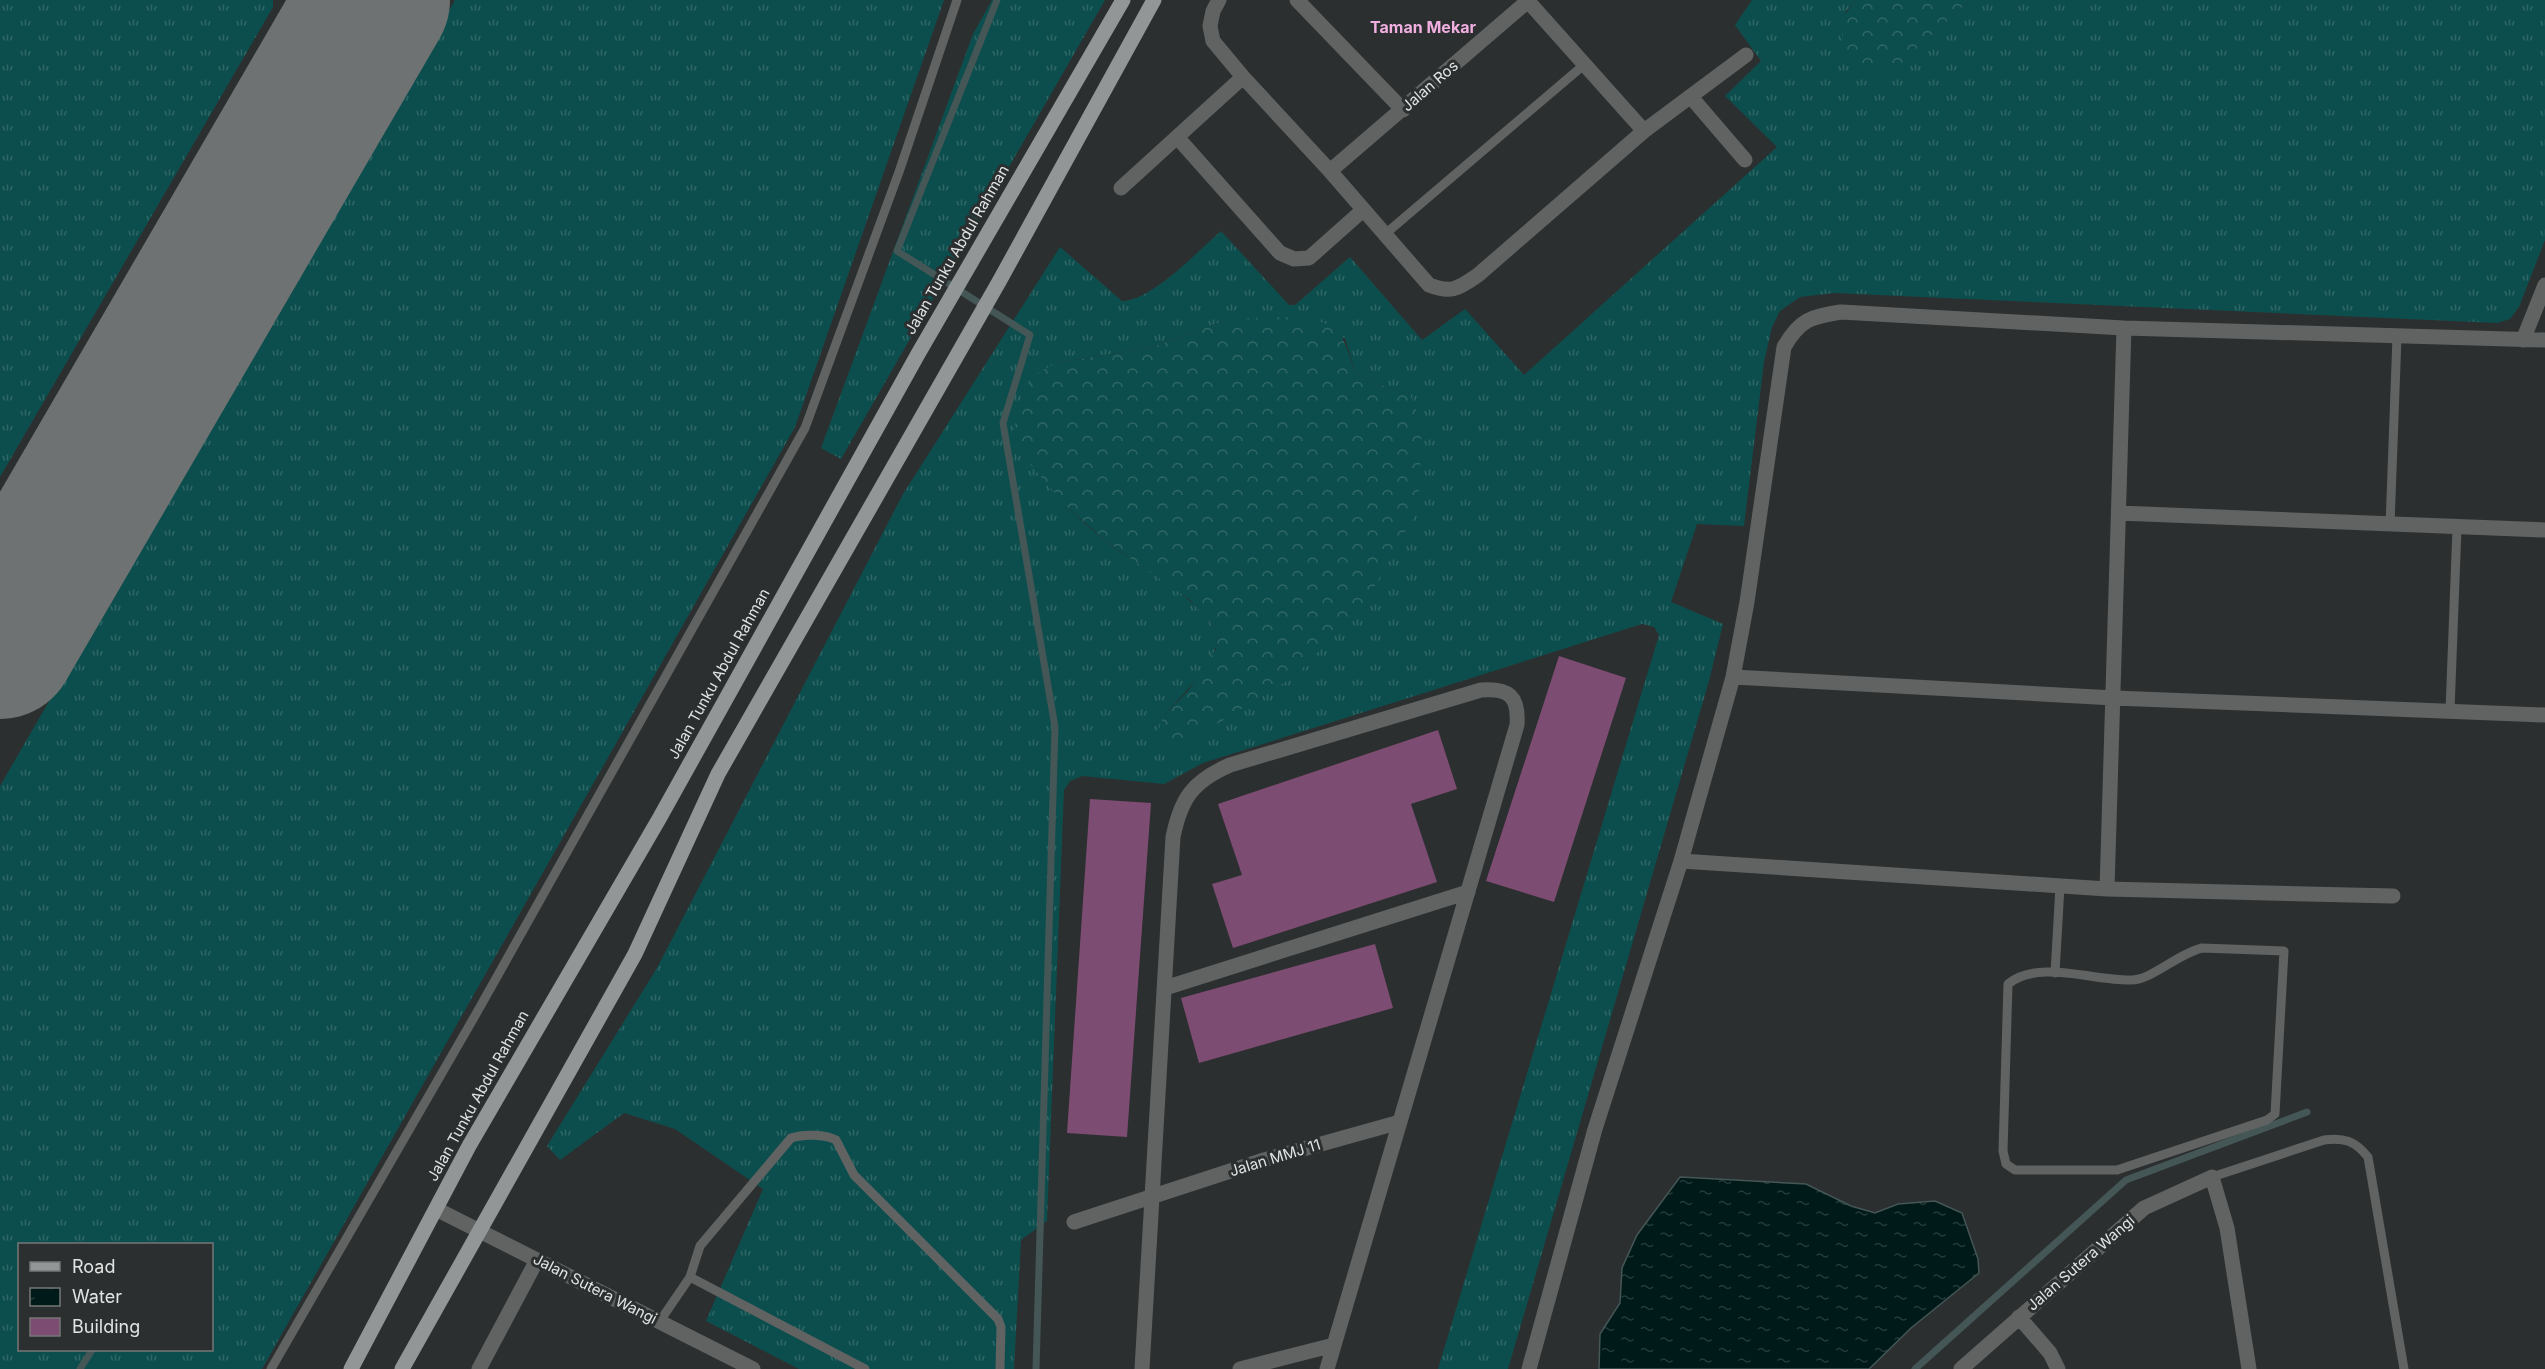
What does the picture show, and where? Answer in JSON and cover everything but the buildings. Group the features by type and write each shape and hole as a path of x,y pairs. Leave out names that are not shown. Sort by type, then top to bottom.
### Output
{"main road":[{"name":"Jalan Tunku Abdul Rahman","path":"351,1369 469,1146 658,819 918,354 1123,0"},
{"path":"402,1369 635,954 717,774 1000,280 1154,0"}],"street":[{"path":"1219,0 1213,11 1210,26 1214,41 1243,77 1330,171 1429,285 1443,290 1459,288 1478,274 1644,131 1746,55"},
{"path":"1297,0 1403,110"},
{"path":"1528,0 1644,131"},
{"name":"Jalan Ros","path":"1330,171 1528,0"},
{"path":"1121,188 1243,77"},
{"path":"1691,98 1745,160"},
{"path":"1177,137 1280,253 1294,259 1309,258 1363,210"},
{"path":"2523,340 2545,285"},
{"path":"1529,1369 1596,1129 1681,861 1733,677 1747,602 1784,347 1794,329 1812,317 1841,312 2124,328 2545,340"},
{"path":"2108,889 2124,328"},
{"path":"2119,513 2545,530"},
{"path":"1733,677 2114,698 2545,715"},
{"path":"1142,1369 1173,837 1178,812 1191,789 1211,773 1230,765 1481,690 1497,689 1512,696 1518,708 1517,725 1327,1369"},
{"path":"1681,861 2108,889 2393,896"},
{"path":"1164,988 1468,892"},
{"name":"Jalan MMJ 11","path":"1074,1222 1264,1160 1400,1122"},
{"path":"2212,1177 2227,1228 2249,1369"},
{"name":"Jalan Sutera Wangi","path":"1961,1369 2144,1208 2212,1177"},
{"name":"Jalan Sutera Wangi","path":"436,1209 752,1369"},
{"path":"479,1369 537,1260"},
{"path":"2019,1317 2050,1353 2058,1369"},
{"path":"1240,1369 1334,1345"}],"lane":[{"path":"271,1369 493,983 805,428 899,172 957,0"},
{"path":"1384,235 1585,64"},
{"path":"2390,525 2397,337"},
{"path":"2450,710 2457,528"},
{"path":"2055,973 2060,886"},
{"path":"2202,948 2282,950 2285,954 2275,1114 2266,1120 2117,1170 2015,1170 2006,1164 2002,1151 2008,984 2017,976 2030,973 2055,973 2135,980 2144,979 2172,960 2202,948"},
{"path":"660,1322 690,1276 700,1246 791,1138 797,1136 831,1137 836,1140 854,1175 998,1319 1001,1327 1000,1369"},
{"path":"2212,1177 2324,1140 2340,1138 2359,1147 2368,1157 2404,1369"},
{"path":"690,1276 864,1369"}],"green space":[{"path":"0,0 273,0 273,7 0,477"},
{"path":"455,0 944,0 795,427 262,1369 0,1369 0,786"},
{"path":"992,0 1105,0 841,459 821,448 973,34"},
{"path":"1752,0 1856,0 1845,12 1898,65 1970,0 2545,0 2545,240 2519,307 2510,319 2497,323 1834,293 1800,297 1780,311 1772,327 1764,362 1744,526 1697,524 1671,602 1723,624 1709,681 1508,1369 1438,1369 1659,635 1654,627 1642,624 1203,763 1164,784 1082,776 1070,781 1064,790 1047,1221 1021,1240 1014,1369 799,1369 706,1321 763,1189 675,1129 624,1113 560,1160 547,1146 657,968 903,494 1060,247 1122,301 1134,299 1161,284 1221,231 1289,305 1295,305 1350,257 1422,340 1465,309 1524,375 1777,147 1725,96 1761,61 1735,25","holes":["1229,319 1345,338 1355,372 1377,384 1409,394 1215,723 1180,747 1164,715 1205,667 1212,656 1217,637 1212,624 1201,611 1170,585 1107,542 1066,506 1056,363 1153,347"]},
{"path":"1856,0 1970,0 1898,66 1873,73 1849,58 1843,41 1843,21"},
{"path":"1284,317 1315,321 1333,327 1344,342 1355,372 1377,384 1410,394 1422,426 1418,509 1367,600 1296,675 1180,747 1164,744 1157,734 1164,715 1188,691 1216,649 1217,637 1211,623 1190,600 1107,542 1066,506 1024,457 1014,432 1019,403 1036,374 1056,363 1153,347 1229,319"}],"water":[{"path":"1680,1177 1806,1184 1851,1206 1875,1213 1898,1204 1935,1201 1962,1213 1978,1259 1979,1273 1911,1328 1869,1369 1599,1369 1600,1334 1620,1303 1622,1268 1637,1235"}],"waterway":[{"path":"997,0 897,251 1030,335 1003,423 1055,727 1036,1369"},
{"path":"1915,1369 2126,1180 2307,1112"},
{"path":"80,1369 91,1351"}],"taxiway":[{"path":"318,0 331,16 337,31 338,48 335,68"}],"runway":[{"path":"0,643 374,0"}],"district":[{"name":"Taman Mekar","path":"1423,27"}]}
